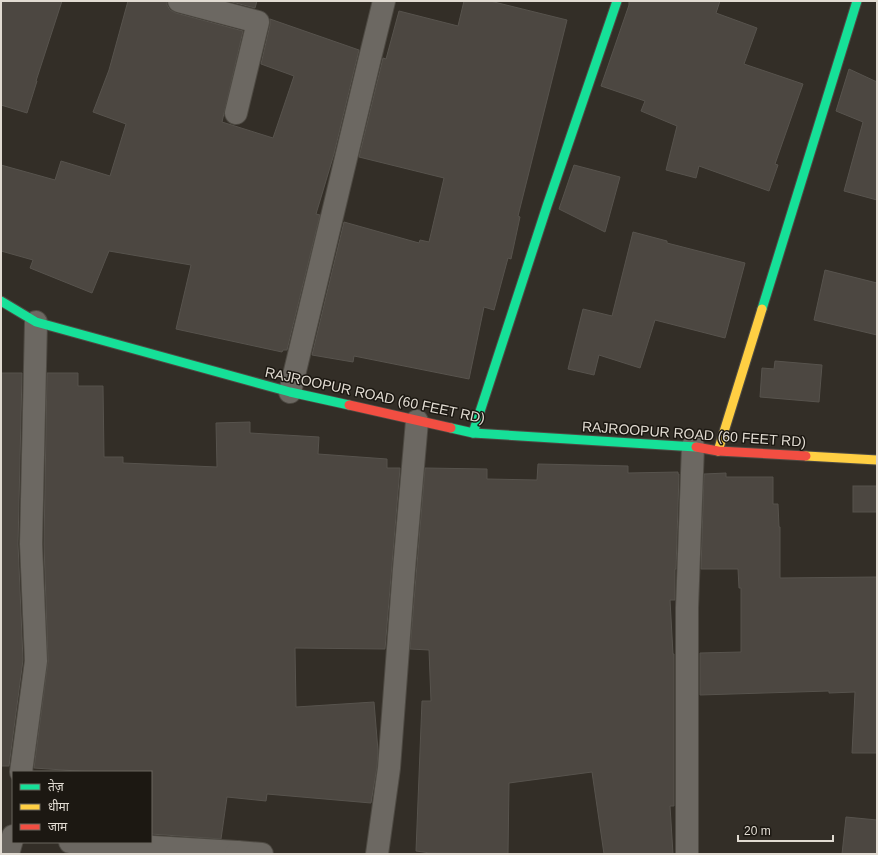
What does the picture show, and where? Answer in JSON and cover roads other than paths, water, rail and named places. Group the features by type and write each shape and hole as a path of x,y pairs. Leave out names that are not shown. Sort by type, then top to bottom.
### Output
{"street":[{"path":"179,1 258,22 236,113"},
{"path":"290,392 384,1"},
{"path":"473,433 547,206 617,1"},
{"path":"718,451 857,1"},
{"name":"RAJROOPUR ROAD (60 FEET RD)","path":"1,301 36,322 290,392 473,433 693,446 718,451 877,460"},
{"path":"21,771 36,661 31,544 36,322"},
{"path":"377,854 389,768 417,421"},
{"path":"687,854 687,608 693,446"},
{"path":"8,854 12,841"},
{"path":"85,843 262,854"}]}
